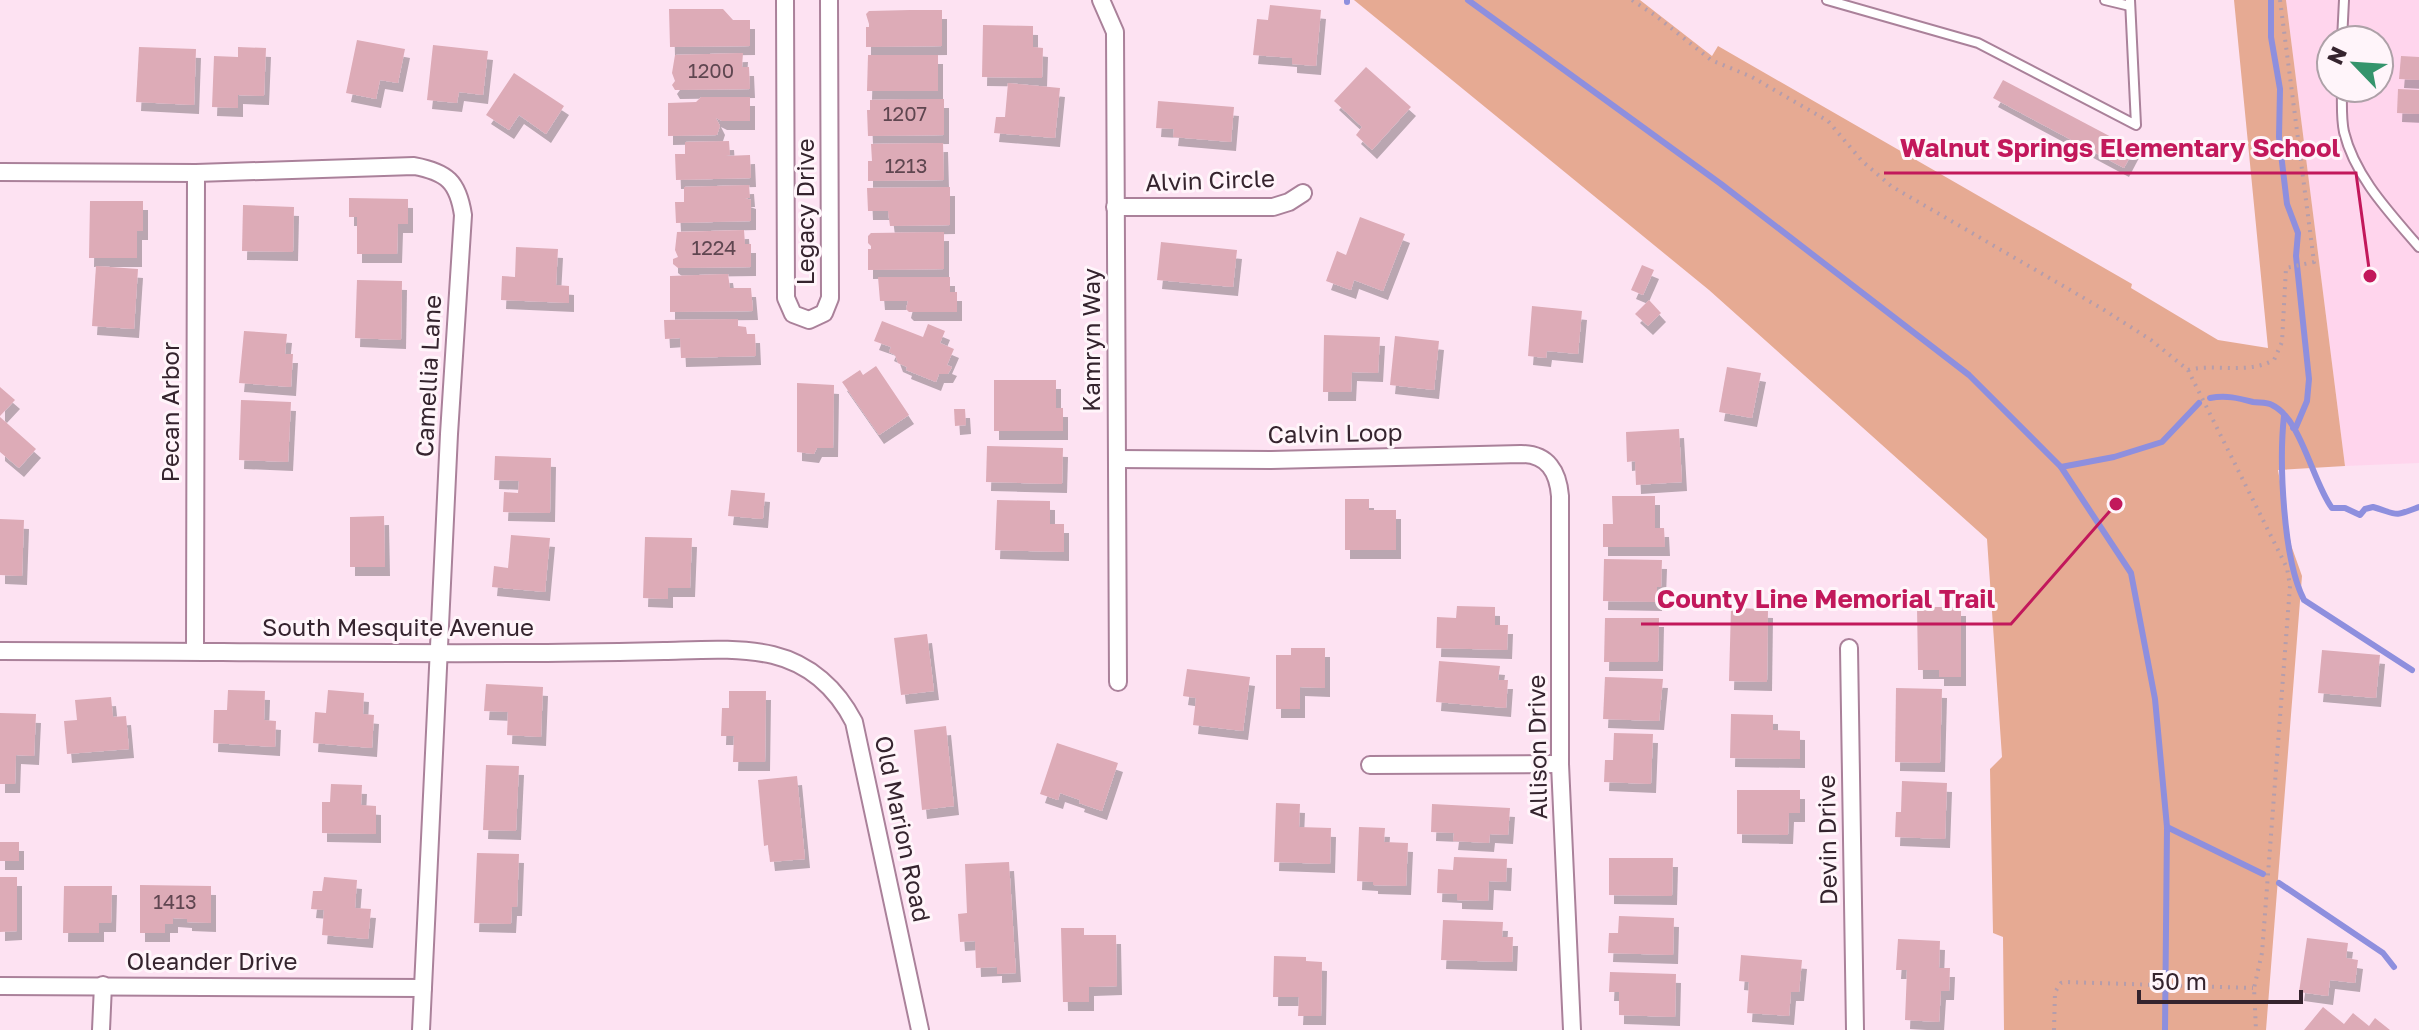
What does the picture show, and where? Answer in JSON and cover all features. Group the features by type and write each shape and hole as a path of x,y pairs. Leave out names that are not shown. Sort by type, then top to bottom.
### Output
{"street":[{"name":"Legacy Drive","path":"785,0 786,298 793,314 809,320 824,313 830,298 829,0"},
{"name":"Kamryn Way","path":"1101,0 1115,32 1118,682"},
{"name":"Camellia Lane","path":"0,172 196,173 414,166 449,178 456,188 463,215 449,434 421,1030"},
{"name":"Pecan Arbor","path":"195,651 196,173"},
{"name":"Alvin Circle","path":"1115,207 1260,208 1289,202 1303,193"},
{"name":"Calvin Loop","path":"1117,459 1271,460 1530,454 1551,466"},
{"name":"Allison Drive","path":"1551,466 1556,473 1560,496 1560,764 1572,1030"},
{"name":"Devin Drive","path":"1849,648 1855,1030"},
{"name":"South Mesquite Avenue","path":"0,651 440,654 717,649 774,655 795,663"},
{"name":"Old Marion Road","path":"795,663 821,678 834,690 854,722 920,1030"},
{"path":"1370,765 1560,764"},
{"path":"101,1030 103,985"},
{"name":"Oleander Drive","path":"0,986 423,988"}],"lane":[{"path":"1827,0 1978,43 2136,125 2130,3 2105,0"},
{"path":"2343,24 2344,0"},
{"path":"2342,104 2343,129 2349,147 2375,194 2419,247"}],"path":[{"path":"1632,0 1711,60 1752,77 1828,121 1862,161 1891,186 2075,292 2151,340 2188,370 2290,579 2262,953 2254,988 2256,1030"},
{"path":"2188,370 2200,367 2258,368 2274,360 2282,342 2286,268 2288,265 2314,262 2280,0"},
{"path":"2054,1030 2055,992 2061,983 2254,988"}],"shaded area":[{"path":"1354,0 1640,0 1712,56 1718,46 2132,284 2131,288 2218,340 2268,348 2234,0 2286,0 2345,466 2278,470 2291,545 2302,576 2266,1030 2004,1030 2003,937 1993,933 1990,769 2002,757 1987,539 1709,290"},
{"path":"2286,0 2419,0 2419,463 2345,466"}],"building":[{"path":"1270,5 1321,10 1316,66 1292,64 1292,58 1253,55 1257,19 1268,20"},
{"path":"669,9 723,9 733,20 750,20 750,46 670,47"},
{"path":"942,10 942,46 866,47 866,27 869,24 866,14 869,11"},
{"path":"983,25 1033,26 1033,47 1043,48 1042,78 982,77"},
{"path":"357,40 405,49 398,83 380,80 376,99 346,93"},
{"path":"433,45 488,51 483,95 459,92 457,103 427,100"},
{"path":"139,47 196,49 194,105 136,102"},
{"path":"238,47 266,48 264,96 238,95 238,108 212,107 214,56 238,57"},
{"path":"743,53 742,67 749,67 750,89 675,90 672,85 675,81 672,73 675,55"},
{"path":"868,55 938,55 938,91 867,91"},
{"path":"2401,56 2419,57 2419,80 2399,79"},
{"path":"1366,67 1411,107 1372,150 1356,135 1362,127 1334,101"},
{"path":"514,73 564,106 546,134 519,115 509,130 486,115"},
{"path":"2003,80 2134,149 2124,168 1993,98"},
{"path":"1008,83 1060,88 1055,138 994,133 996,117 1005,117"},
{"path":"2398,89 2419,90 2419,114 2397,113"},
{"path":"701,97 750,97 750,121 722,121 716,118 720,126 717,135 668,136 668,103 696,102"},
{"path":"944,99 944,135 868,136 867,110 870,110 870,100"},
{"path":"1158,101 1234,107 1231,142 1173,137 1174,129 1156,128"},
{"path":"729,141 730,155 726,156 750,155 751,178 676,180 675,154 685,154 685,142"},
{"path":"943,143 944,180 868,181 871,144"},
{"path":"749,185 750,198 745,198 751,200 751,221 676,223 675,202 684,202 684,187"},
{"path":"950,187 950,225 890,226 888,211 868,211 867,188"},
{"path":"349,198 408,199 408,224 398,224 397,254 357,254 357,217 349,217"},
{"path":"90,201 143,201 143,231 137,231 137,258 89,258"},
{"path":"243,205 294,207 293,252 242,251"},
{"path":"1360,217 1405,234 1383,291 1354,280 1351,290 1326,281 1337,251 1346,255"},
{"path":"744,230 745,244 751,244 751,267 678,268 673,264 673,259 678,257 675,250 677,232"},
{"path":"944,232 944,269 868,270 868,249 871,246 868,236 871,233"},
{"path":"1161,242 1237,250 1233,287 1157,280"},
{"path":"516,247 558,249 556,285 569,286 569,303 501,300 502,276 515,277"},
{"path":"1642,265 1654,270 1643,295 1631,290"},
{"path":"96,266 138,269 134,329 92,326"},
{"path":"728,274 730,288 751,288 753,311 670,312 670,276"},
{"path":"878,277 950,277 950,292 957,292 957,312 909,312 906,309 908,301 880,301"},
{"path":"357,280 402,281 401,340 355,338"},
{"path":"1649,300 1661,313 1648,326 1635,314"},
{"path":"1532,306 1582,311 1578,354 1547,351 1546,358 1528,356"},
{"path":"738,319 738,326 746,327 747,334 755,334 756,356 681,358 680,338 665,339 664,320"},
{"path":"882,321 923,337 928,324 945,331 940,343 954,349 947,365 952,367 948,374 939,374 936,382 906,370 907,367 898,363 895,355 889,352 891,347 874,341"},
{"path":"244,331 287,334 285,354 293,354 291,387 239,383"},
{"path":"1324,335 1380,337 1378,373 1352,372 1351,392 1323,392"},
{"path":"1395,336 1439,341 1434,390 1390,385"},
{"path":"876,366 909,415 879,435 842,382 860,370 863,375"},
{"path":"1727,367 1761,373 1752,418 1719,412"},
{"path":"994,380 1056,380 1056,408 1063,408 1063,431 994,431"},
{"path":"797,383 834,385 833,448 817,448 814,454 797,452"},
{"path":"0,387 15,400 0,416"},
{"path":"241,400 291,402 288,462 239,460"},
{"path":"954,409 965,409 966,425 955,426"},
{"path":"0,417 36,449 19,468 0,452"},
{"path":"1679,429 1682,482 1636,485 1635,461 1627,462 1626,432"},
{"path":"987,446 1063,448 1062,484 986,482"},
{"path":"495,456 551,458 550,513 503,512 504,492 518,493 519,481 494,480"},
{"path":"731,490 765,493 763,519 728,516"},
{"path":"1612,496 1655,496 1655,528 1664,528 1665,547 1603,547 1603,524 1613,524"},
{"path":"1345,499 1369,499 1369,510 1396,510 1396,550 1345,550"},
{"path":"997,500 1050,501 1050,524 1064,524 1064,552 995,550"},
{"path":"384,516 385,567 350,567 350,517"},
{"path":"0,519 24,520 22,576 0,575"},
{"path":"511,535 550,538 545,592 492,587 494,566 508,568"},
{"path":"645,537 692,538 690,588 668,588 668,599 643,598"},
{"path":"1604,559 1662,560 1657,602 1603,601"},
{"path":"1457,606 1495,607 1495,625 1508,625 1507,650 1436,648 1437,617 1456,618"},
{"path":"1917,607 1961,607 1961,677 1939,677 1939,670 1918,670"},
{"path":"1731,608 1768,609 1767,682 1729,681"},
{"path":"1605,618 1659,618 1658,662 1604,662"},
{"path":"927,634 934,691 901,695 894,638"},
{"path":"1291,648 1325,648 1325,688 1300,687 1300,709 1276,709 1276,655 1291,655"},
{"path":"2322,650 2380,655 2376,698 2318,693"},
{"path":"1439,661 1500,666 1498,680 1508,680 1506,708 1436,702"},
{"path":"1187,669 1250,677 1243,731 1193,725 1196,698 1183,696"},
{"path":"1605,677 1663,679 1659,721 1603,719"},
{"path":"486,684 543,687 541,737 507,735 508,712 484,711"},
{"path":"1896,688 1942,689 1940,763 1895,762"},
{"path":"228,690 265,691 264,720 276,721 275,747 213,743 214,710 227,710"},
{"path":"328,690 364,693 363,714 374,715 372,748 313,743 315,712 326,713"},
{"path":"729,691 766,691 765,762 733,762 734,736 721,736 722,708 729,708"},
{"path":"111,697 113,717 126,716 129,749 67,754 64,721 77,720 75,700"},
{"path":"0,713 36,714 34,756 16,755 15,784 0,784"},
{"path":"1731,714 1773,715 1773,730 1800,731 1800,759 1730,758"},
{"path":"946,726 954,806 922,810 914,730"},
{"path":"1614,733 1653,734 1651,784 1604,782 1605,760 1613,760"},
{"path":"1057,743 1118,763 1102,811 1060,793 1058,800 1040,794"},
{"path":"486,765 519,766 516,831 483,830"},
{"path":"797,776 805,859 770,862 768,845 764,846 758,780"},
{"path":"1902,781 1947,783 1945,839 1895,837 1896,812 1901,812"},
{"path":"331,784 362,785 361,805 376,806 376,834 322,833 322,802 330,802"},
{"path":"1737,790 1800,790 1800,813 1789,813 1788,835 1737,834"},
{"path":"1276,803 1300,804 1299,827 1331,828 1330,864 1274,862"},
{"path":"1432,804 1510,808 1508,835 1490,834 1489,843 1453,841 1454,833 1431,832"},
{"path":"1359,827 1385,828 1384,842 1408,843 1406,886 1357,881"},
{"path":"0,842 19,842 19,861 0,861"},
{"path":"477,853 519,854 517,907 512,907 511,924 474,923"},
{"path":"1454,857 1507,859 1506,882 1489,881 1488,901 1457,900 1457,894 1437,893 1438,869 1453,870"},
{"path":"1609,858 1673,858 1672,896 1609,895"},
{"path":"1009,862 1016,973 997,974 997,967 976,968 975,941 960,942 958,914 967,913 965,864"},
{"path":"0,877 17,877 17,931 0,932"},
{"path":"324,877 357,880 355,908 371,909 368,939 322,935 324,910 311,909 313,891 322,891"},
{"path":"140,885 211,886 211,923 173,918 173,924 165,924 165,933 140,933"},
{"path":"64,886 112,886 111,923 99,923 99,933 63,933"},
{"path":"1619,916 1674,918 1673,955 1608,953 1609,933 1618,933"},
{"path":"1443,920 1503,922 1502,937 1513,937 1512,962 1441,960"},
{"path":"1061,928 1084,928 1084,935 1116,935 1117,986 1089,987 1089,1002 1063,1002"},
{"path":"2307,938 2348,943 2346,958 2358,960 2355,983 2330,980 2328,996 2299,992"},
{"path":"1898,939 1940,941 1939,968 1950,968 1949,991 1941,991 1939,1022 1905,1020 1907,970 1896,970"},
{"path":"1741,955 1802,960 1799,992 1791,992 1789,1016 1747,1013 1749,982 1739,981"},
{"path":"1274,956 1306,957 1306,961 1322,962 1321,1016 1298,1016 1299,997 1273,997"},
{"path":"1610,972 1676,974 1675,1017 1619,1015 1619,992 1609,992"},
{"path":"2323,1007 2344,1024 2353,1013 2369,1026 2375,1018 2390,1030 2304,1030"}],"waterway":[{"path":"1468,0 1721,184 1969,375 2061,467 2131,573 2155,699 2167,827 2165,1030"},
{"path":"2271,0 2271,37 2280,89 2279,137 2287,204 2298,233 2296,256 2309,379 2307,401 2293,428"},
{"path":"2210,398 2232,397 2268,403 2282,412 2299,437 2332,508 2345,508 2360,515 2365,509 2373,507 2396,514 2419,507"},
{"path":"2061,467 2114,457 2162,442 2199,403"},
{"path":"2284,416 2284,510 2291,561 2304,600 2412,670"},
{"path":"2167,827 2263,874"},
{"path":"2279,883 2383,953 2394,967"}],"place":[{"name":"Walnut Springs Elementary School","path":"2370,276"},
{"name":"County Line Memorial Trail","path":"2116,504"}]}
